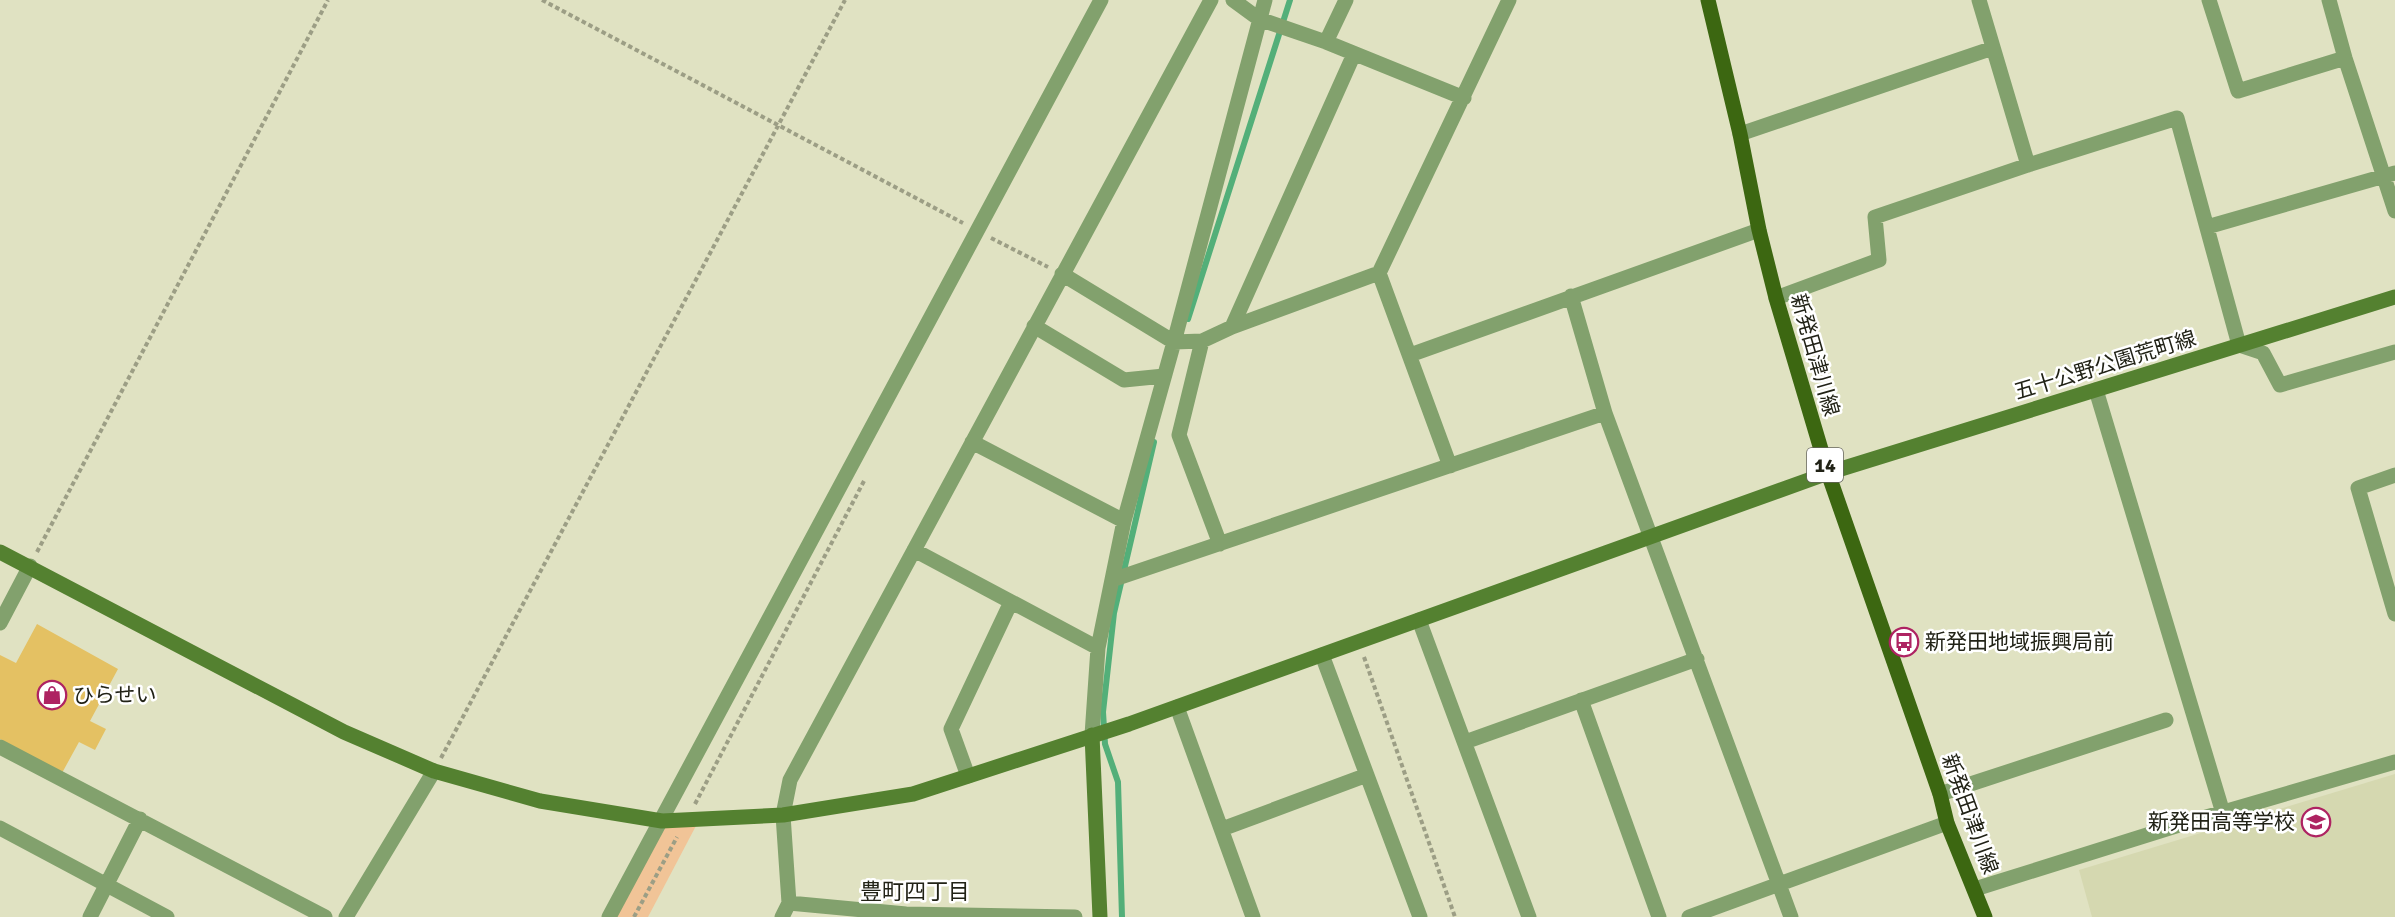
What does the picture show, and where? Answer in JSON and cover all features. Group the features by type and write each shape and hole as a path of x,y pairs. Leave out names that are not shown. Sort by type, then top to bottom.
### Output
{"main road":[{"name":"新発田津川線","path":"1708,0 1740,134 1758,230 1828,473 1940,794 1947,823 1986,917"}],"street":[{"path":"609,917 1101,0"},
{"path":"1075,917 905,915 786,910 783,815 790,780 1211,0"},
{"path":"1233,0 1259,19 1326,42 1464,98"},
{"path":"1100,917 1092,735 1098,648 1124,521 1265,0"},
{"path":"1326,42 1346,0"},
{"path":"1062,274 1174,342 1203,340 1232,327 1379,273 1509,0"},
{"path":"1979,0 2028,165"},
{"path":"2209,0 2238,91 2345,58"},
{"path":"2329,0 2345,58 2389,174 2395,211"},
{"path":"1740,134 1993,48"},
{"path":"1232,327 1354,54"},
{"path":"1776,298 1879,260 1875,217 2177,118 2240,345 2263,353 2280,385 2395,352"},
{"path":"2207,227 2389,174"},
{"path":"1410,355 1758,230"},
{"path":"1379,273 1450,466"},
{"path":"1571,296 1605,413 1791,917"},
{"name":"五十公野公園荒町線","path":"0,552 344,732 434,771 540,801 662,821 783,815 913,794 1177,707 1828,473 2395,297"},
{"path":"1034,326 1124,380 1164,376"},
{"path":"1203,340 1179,435 1220,544"},
{"path":"2096,390 2223,813"},
{"path":"1112,580 1605,413"},
{"path":"972,442 1124,521"},
{"path":"2395,476 2358,488 2395,614"},
{"path":"914,550 1098,648"},
{"path":"0,623 30,566"},
{"path":"968,776 951,729 1011,602"},
{"path":"1419,620 1529,917"},
{"path":"1322,655 1420,917"},
{"path":"1465,742 1696,659"},
{"path":"1581,700 1659,917"},
{"path":"1177,707 1253,917"},
{"path":"1940,794 2166,720"},
{"path":"0,747 325,917"},
{"path":"1975,889 2395,762"},
{"path":"346,917 434,771"},
{"path":"1221,830 1367,775"},
{"path":"90,917 140,819"},
{"path":"1689,917 1947,823"},
{"path":"0,828 167,917"}],"path":[{"path":"30,566 328,0"},
{"path":"542,0 1062,274"},
{"path":"434,771 845,0"},
{"path":"1359,642 1455,917"}],"shaded area":[{"name":"新発田高等学校","path":"2395,774 2395,917 2092,917 2079,870"},
{"path":"698,822 648,917 614,917 664,824"}],"building":[{"name":"ひらせい","path":"37,624 118,669 90,721 106,729 95,750 79,742 62,773 0,739 0,655 16,663"}],"waterway":[{"path":"1188,319 1290,0"},
{"path":"1122,917 1118,782 1105,744 1103,712 1114,613 1154,442"}],"place":[{"name":"新発田地域振興局前","path":"1904,642"},
{"name":"ひらせい","path":"52,695"},
{"name":"新発田高等学校","path":"2316,822"}],"district":[{"name":"豊町四丁目","path":"915,891"}]}
